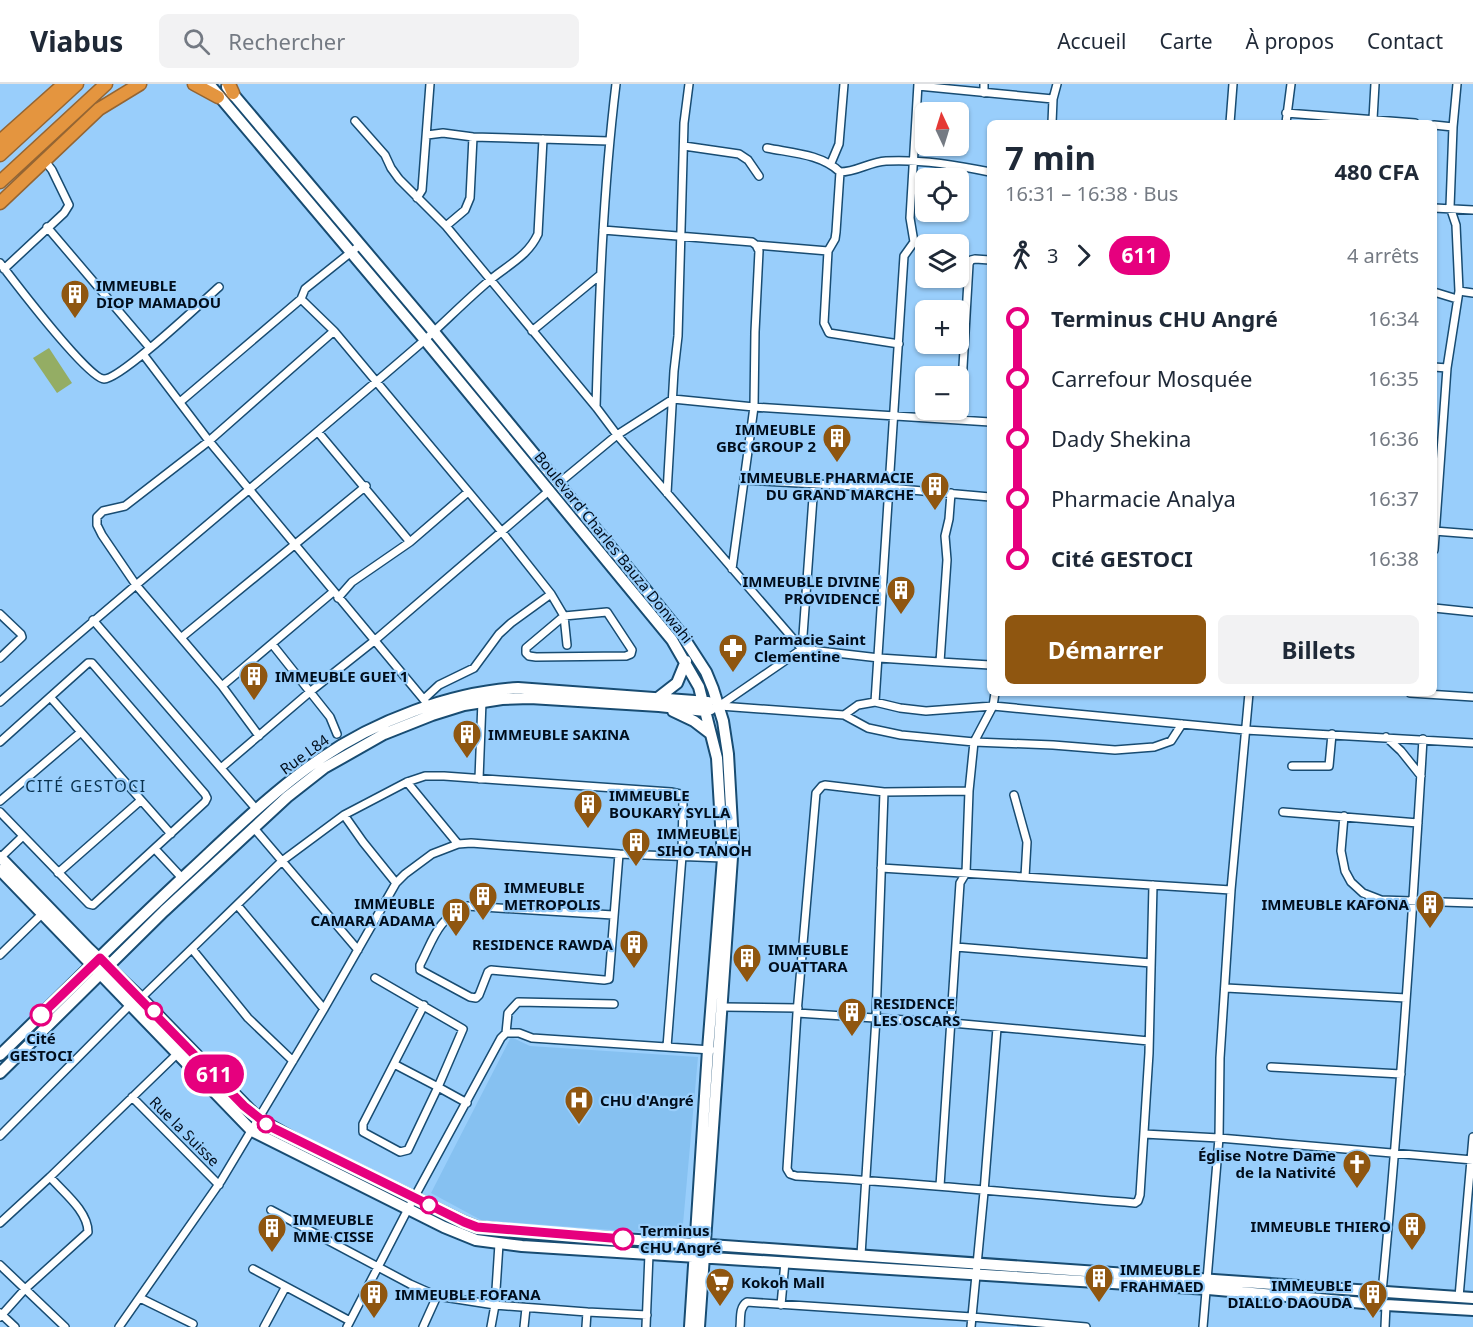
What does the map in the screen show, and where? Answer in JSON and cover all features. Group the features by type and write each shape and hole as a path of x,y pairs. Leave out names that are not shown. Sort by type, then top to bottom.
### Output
{"highway":[{"path":"0,141 64,84"},
{"path":"0,155 77,84"},
{"path":"0,182 106,84"},
{"path":"0,203 124,84"},
{"path":"99,109 140,84"},
{"path":"194,84 218,97"}],"main road":[{"name":"Boulevard Charles Bauza Donwahi","path":"209,84 425,340 682,635 706,672 719,706 728,754 733,843 723,1007 713,1051"},
{"name":"Boulevard Charles Bauza Donwahi","path":"229,87 434,332 686,661 704,706 717,758 723,858 699,1258"},
{"path":"659,702 677,683 686,661"},
{"name":"Rue L84","path":"0,1055 182,878 250,823 257,810 319,759 426,702 518,688 719,706"},
{"path":"0,1073 250,823 346,754 384,734 432,715 482,701 530,698 659,702 694,721 711,734"},
{"path":"0,858 100,975 252,1131 458,1234 476,1240 522,1246 699,1258 977,1269 1208,1285 1473,1298"},
{"path":"0,870 109,966 259,1119 300,1142 464,1222 477,1227 523,1232 861,1255 977,1269"},
{"path":"522,1246 523,1232"},
{"path":"690,1327 699,1258"},
{"path":"699,1258 699,1327"},
{"path":"1208,1285 1386,1305 1473,1310"}],"street":[{"path":"417,198 422,190 430,84"},
{"path":"596,407 600,275 609,141 616,84"},
{"path":"667,493 678,336 684,146 689,84"},
{"path":"831,164 839,144 844,84"},
{"path":"984,84 984,93"},
{"path":"1052,120 1053,99 1058,84"},
{"path":"1230,120 1233,84"},
{"path":"1286,120 1291,84"},
{"path":"1373,119 1375,84"},
{"path":"1437,448 1458,295 1456,225 1450,207 1457,84"},
{"path":"875,702 904,256 914,242 910,218 918,85 1053,99"},
{"path":"1287,113 1384,120"},
{"path":"356,121 385,155 399,179 446,226 617,435 802,649"},
{"path":"1437,125 1453,127"},
{"path":"427,135 443,133 609,141"},
{"path":"446,226 465,210 470,198 472,136"},
{"path":"0,702 93,620 250,490 425,340 490,280 531,248 538,234 543,139"},
{"path":"684,146 739,154 748,160 759,177"},
{"path":"767,148 813,156 831,164 840,172 852,172 884,161 913,161 987,172"},
{"path":"45,161 52,170 69,205 64,213 1,266 95,376 104,379 114,375 143,354 219,287"},
{"path":"840,172 835,239 828,251 824,323 826,329 829,333 899,344"},
{"path":"1437,208 1473,210"},
{"path":"47,228 150,348"},
{"path":"603,230 752,242 756,245 828,251"},
{"path":"180,402 301,299 304,289 360,245"},
{"path":"732,569 754,407 759,251 756,245"},
{"path":"963,366 969,264 975,259 987,260"},
{"path":"532,331 600,275"},
{"path":"1437,292 1458,295 1473,292"},
{"path":"301,299 334,331 551,594 564,616 567,645"},
{"path":"260,736 182,637 136,585 102,535 97,525 97,517 103,511 125,506 209,441 334,331"},
{"path":"143,354 209,441 426,702 439,685 474,668 499,634 551,594"},
{"path":"1437,367 1447,368"},
{"path":"221,768 374,641 554,486 617,435 673,399 754,407 915,416"},
{"path":"969,419 987,422"},
{"path":"318,432 366,486 410,542"},
{"path":"744,480 889,488 987,497"},
{"path":"802,649 814,484"},
{"path":"182,637 366,486"},
{"path":"222,687 335,595 410,542 468,492"},
{"path":"940,662 947,560 945,536 951,493"},
{"path":"1437,532 1473,534"},
{"path":"1437,609 1473,612"},
{"path":"607,612 632,650 631,654 626,656 529,656 526,648 564,616 607,612"},
{"path":"0,614 22,637 0,658"},
{"path":"93,620 257,810"},
{"path":"272,644 311,691 330,717 338,734"},
{"path":"719,706 802,649 879,658 987,665"},
{"path":"0,742 88,663 95,664 207,798 93,905 89,904 0,812"},
{"path":"1437,695 1473,697"},
{"path":"940,1186 960,883 966,873 969,791 974,742 993,706 995,696"},
{"path":"1203,1327 1219,1138 1220,1058 1231,890 1249,696"},
{"path":"51,698 171,834"},
{"path":"479,779 482,701"},
{"path":"844,715 858,705 875,702 926,711 993,706 1245,730 1473,743"},
{"path":"719,706 844,715 867,728 890,733 974,742 1115,750 1154,747 1171,741 1182,724"},
{"path":"0,801 81,732"},
{"path":"1292,766 1329,766 1332,734"},
{"path":"1386,737 1421,776"},
{"path":"1382,1292 1414,902 1423,739"},
{"path":"141,998 282,861 345,815 407,782 425,776 671,792 680,794 683,801 682,856 667,1047"},
{"path":"407,782 458,844"},
{"path":"969,791 884,792 825,785 816,793 797,1011 787,1169 790,1174 940,1186 984,1192 1135,1203 1138,1201 1149,1041 1153,885"},
{"path":"861,1255 876,1018 884,792"},
{"path":"1014,795 1027,842 1025,877"},
{"path":"58,873 140,801"},
{"path":"1283,812 1418,823"},
{"path":"345,815 396,883"},
{"path":"1344,816 1341,851 1345,871 1351,882 1363,893 1382,900 1473,903"},
{"path":"250,823 358,950"},
{"path":"0,858 23,836"},
{"path":"119,1327 219,1185 396,883 405,874 432,854 458,844 471,843 619,854 723,858"},
{"path":"155,849 182,878"},
{"path":"613,915 467,906 453,912 444,920 420,965 420,970 476,998 491,970 609,979 619,854"},
{"path":"881,868 1231,890"},
{"path":"238,906 324,1009"},
{"path":"0,955 45,910"},
{"path":"956,947 1151,963"},
{"path":"192,949 248,1018 293,1061"},
{"path":"375,978 424,1005 463,1029 408,1150 400,1152 363,1132 363,1124 424,1005"},
{"path":"1226,988 1406,998"},
{"path":"506,1034 508,1013 518,1002 614,1004"},
{"path":"0,1136 130,1005"},
{"path":"723,1007 952,1023 1149,1041"},
{"path":"971,1327 997,1028"},
{"path":"253,1269 348,1324 501,1038 506,1034 519,1033 532,1038 713,1051"},
{"path":"0,1222 50,1178 178,1053"},
{"path":"394,1064 467,1103"},
{"path":"1271,1067 1401,1074"},
{"name":"Rue la Suisse","path":"132,1097 219,1185"},
{"path":"1144,1134 1219,1138 1472,1160"},
{"path":"1459,1297 1473,1137"},
{"path":"15,1327 1,1315 25,1289 88,1232 88,1224 84,1216 50,1178"},
{"path":"271,1210 437,1296 526,1308 647,1315"},
{"path":"491,1327 495,1305 499,1244"},
{"path":"646,1327 649,1254"},
{"path":"781,1305 785,1262"},
{"path":"0,1265 65,1327"},
{"path":"264,1327 285,1288"},
{"path":"423,1327 437,1296"},
{"path":"140,1298 193,1324"},
{"path":"740,1327 741,1309 747,1302 1084,1327"},
{"path":"1385,1327 1386,1305"},
{"path":"524,1327 526,1308"},
{"path":"586,1327 587,1312"}],"shaded area":[{"name":"CHU d'Angré","path":"511,1037 530,1046 698,1057 683,1224 679,1235 481,1220 431,1193"}],"green space":[{"path":"49,348 72,383 57,393 33,358"}],"bus line":[{"name":"611","path":"41,1015 100,958 244,1106 269,1126 477,1227 623,1239"}],"place":[{"name":"IMMEUBLE DIOP MAMADOU","path":"75,320"},
{"name":"IMMEUBLE GBC GROUP 2","path":"837,464"},
{"name":"IMMEUBLE PHARMACIE DU GRAND MARCHE","path":"935,512"},
{"name":"IMMEUBLE DIVINE PROVIDENCE","path":"901,616"},
{"name":"Parmacie Saint Clementine","path":"733,674"},
{"name":"IMMEUBLE GUEI 1","path":"254,702"},
{"name":"IMMEUBLE SAKINA","path":"467,760"},
{"name":"IMMEUBLE BOUKARY SYLLA","path":"588,830"},
{"name":"IMMEUBLE SIHO TANOH","path":"636,868"},
{"name":"IMMEUBLE METROPOLIS","path":"483,922"},
{"name":"IMMEUBLE KAFONA","path":"1430,930"},
{"name":"IMMEUBLE CAMARA ADAMA","path":"456,938"},
{"name":"RESIDENCE RAWDA","path":"634,970"},
{"name":"IMMEUBLE OUATTARA","path":"747,984"},
{"name":"Cité GESTOCI","path":"41,1015"},
{"name":"RESIDENCE LES OSCARS","path":"852,1038"},
{"name":"CHU d'Angré","path":"579,1126"},
{"name":"Église Notre Dame de la Nativité","path":"1357,1190"},
{"name":"Terminus CHU Angré","path":"623,1239"},
{"name":"IMMEUBLE THIERO","path":"1412,1252"},
{"name":"IMMEUBLE MME CISSE","path":"272,1254"},
{"name":"IMMEUBLE FRAHMAED","path":"1099,1304"},
{"name":"Kokoh Mall","path":"720,1308"},
{"name":"IMMEUBLE FOFANA","path":"374,1320"},
{"name":"IMMEUBLE DIALLO DAOUDA","path":"1373,1320"}],"district":[{"name":"CITÉ GESTOCI","path":"86,786"}]}
